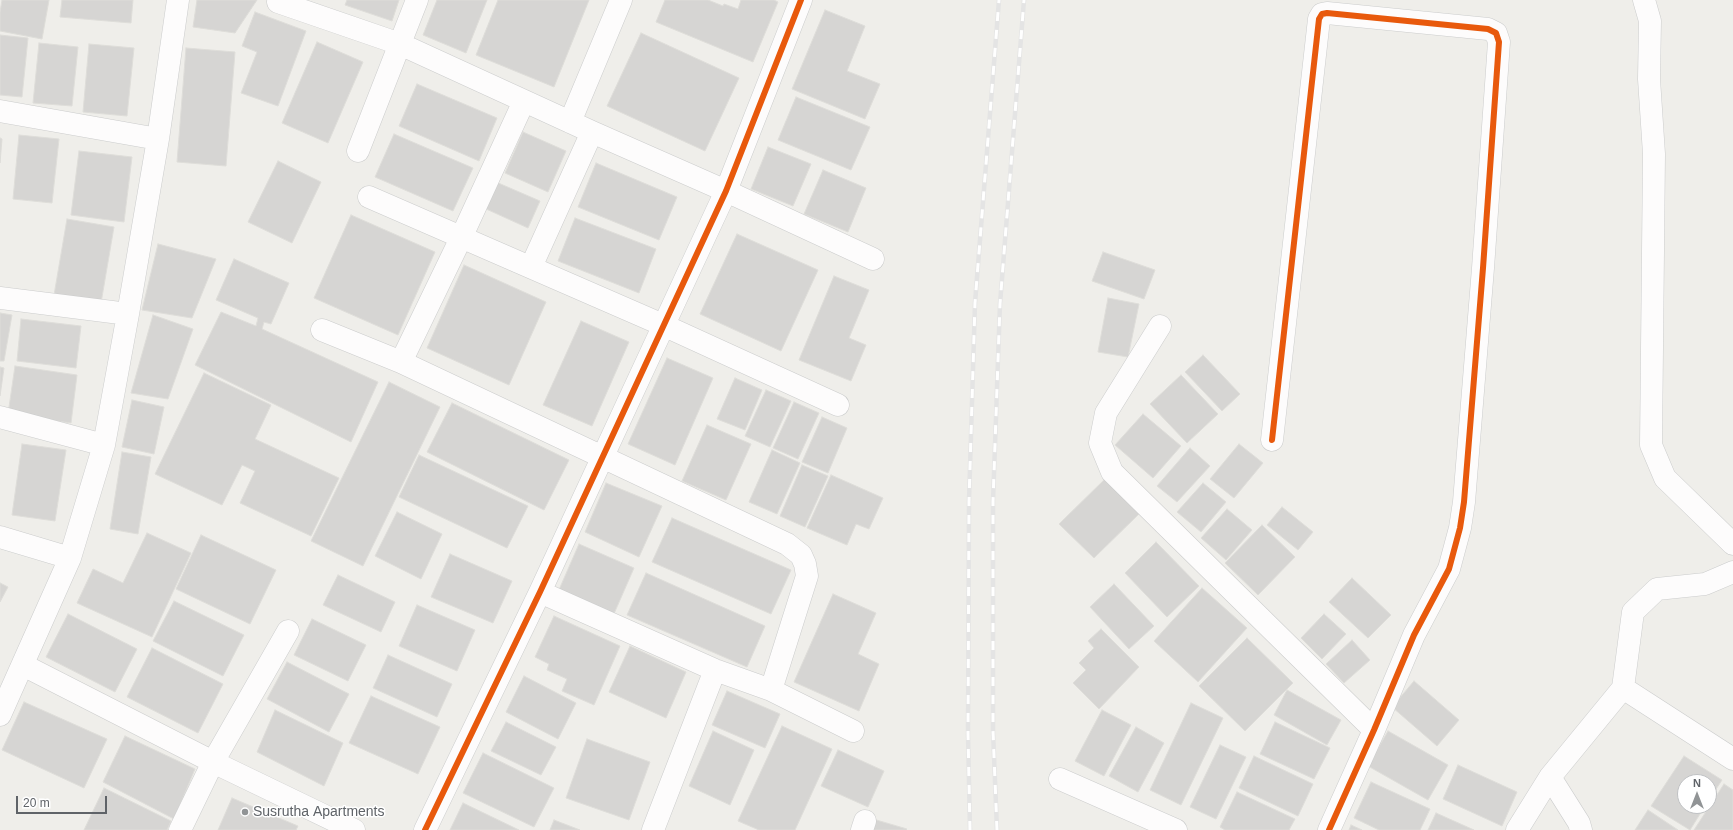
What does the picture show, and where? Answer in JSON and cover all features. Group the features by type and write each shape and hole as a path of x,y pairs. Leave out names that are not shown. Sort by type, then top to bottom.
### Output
{"street":[{"path":"0,715 70,558 104,445 158,139 178,0"},
{"path":"358,151 417,0"},
{"path":"570,122 621,0"},
{"path":"425,830 540,592 726,191 801,0"},
{"path":"1644,0 1650,21 1649,79 1654,154 1651,445 1665,478 1733,544"},
{"path":"278,2 400,44 873,259"},
{"path":"1272,440 1320,19 1322,14 1327,13 1488,29 1496,33 1499,42 1482,276 1464,502 1460,528 1449,569 1414,635 1374,730 1329,830"},
{"path":"401,362 461,238 524,101"},
{"path":"0,111 158,139"},
{"path":"531,267 592,132"},
{"path":"369,197 663,324 838,405"},
{"path":"0,298 128,314"},
{"path":"1160,326 1106,413 1100,443 1112,472 1374,730"},
{"path":"322,330 401,362 787,544 801,555 805,564 807,576 771,690"},
{"path":"0,417 104,445"},
{"path":"0,537 70,558"},
{"path":"1518,830 1550,777 1623,688 1633,612 1657,589 1705,584 1733,572"},
{"path":"540,592 715,670 771,690 853,731"},
{"path":"180,830 214,762 288,631"},
{"path":"23,665 214,762 354,830"},
{"path":"653,830 715,670"},
{"path":"1623,688 1733,759"},
{"path":"1550,777 1579,823 1581,830"},
{"path":"1060,779 1176,830"}],"building":[{"path":"2,0 49,0 42,39 0,31 0,12"},
{"path":"62,0 133,0 131,23 60,17"},
{"path":"197,0 257,0 235,33 193,27"},
{"path":"347,0 399,0 392,21 345,5"},
{"path":"437,0 487,0 466,53 423,35"},
{"path":"498,0 589,0 554,87 476,55"},
{"path":"665,0 708,0 723,6 724,4 738,9 741,0 774,0 778,2 753,62 656,22"},
{"path":"825,10 865,26 847,71 880,84 865,119 792,89"},
{"path":"255,12 306,31 278,106 241,93 257,52 242,46"},
{"path":"641,33 739,78 705,151 607,106"},
{"path":"0,35 28,38 22,97 0,95"},
{"path":"317,42 363,62 328,143 282,123"},
{"path":"39,43 78,47 72,106 33,103"},
{"path":"89,44 134,48 127,116 83,112"},
{"path":"186,48 235,52 226,166 177,162"},
{"path":"417,84 497,118 479,161 399,126"},
{"path":"796,97 870,127 851,170 778,140"},
{"path":"523,132 566,151 548,192 505,173"},
{"path":"394,134 473,168 453,211 375,177"},
{"path":"19,135 59,139 52,203 13,199"},
{"path":"0,138 2,139 0,163"},
{"path":"768,147 811,164 793,206 751,189"},
{"path":"79,151 132,157 124,222 71,215"},
{"path":"278,161 321,182 292,243 248,222"},
{"path":"596,163 677,197 659,240 578,207"},
{"path":"823,170 866,188 848,232 804,214"},
{"path":"496,182 540,201 528,228 484,208"},
{"path":"351,215 435,252 398,335 314,298"},
{"path":"575,218 656,249 639,293 558,261"},
{"path":"67,219 114,227 101,303 54,295"},
{"path":"737,234 818,270 781,351 700,314"},
{"path":"158,244 216,259 192,318 142,310"},
{"path":"1103,252 1155,270 1144,299 1092,281"},
{"path":"234,259 289,283 271,324 264,322 262,329 378,382 351,442 195,365 221,312 256,326 258,318 216,300"},
{"path":"464,265 546,302 509,385 427,348"},
{"path":"834,276 869,290 849,338 866,345 851,381 799,360"},
{"path":"1108,298 1139,304 1128,357 1098,352"},
{"path":"0,313 12,315 4,361 0,361"},
{"path":"153,315 193,329 168,399 131,393"},
{"path":"21,319 81,326 76,368 17,361"},
{"path":"581,321 629,342 592,426 543,405"},
{"path":"1203,355 1240,394 1222,411 1185,372"},
{"path":"667,358 713,378 675,465 628,444"},
{"path":"15,366 77,375 71,423 8,414"},
{"path":"0,367 4,368 0,396"},
{"path":"204,373 271,405 255,439 339,478 311,536 240,503 255,471 242,465 222,505 155,474"},
{"path":"1181,375 1218,414 1187,443 1150,404"},
{"path":"735,378 762,390 745,430 717,419"},
{"path":"389,382 440,407 363,566 311,541"},
{"path":"766,390 791,401 770,447 745,436"},
{"path":"132,400 164,407 154,454 122,447"},
{"path":"794,402 819,413 798,459 773,448"},
{"path":"452,403 569,460 544,510 427,452"},
{"path":"1143,414 1181,446 1153,478 1115,445"},
{"path":"822,417 847,428 828,473 802,462"},
{"path":"707,425 751,444 726,500 682,481"},
{"path":"22,444 66,450 55,521 12,515"},
{"path":"1239,444 1263,463 1234,498 1210,479"},
{"path":"1190,448 1210,466 1177,502 1157,486"},
{"path":"772,450 800,463 777,514 749,502"},
{"path":"122,452 151,457 138,534 110,529"},
{"path":"419,455 528,506 507,548 399,497"},
{"path":"802,465 828,476 805,527 780,516"},
{"path":"831,475 883,498 869,529 856,524 847,545 807,528"},
{"path":"1106,478 1140,513 1094,558 1059,524"},
{"path":"606,483 662,506 639,557 585,532"},
{"path":"1203,483 1226,502 1201,532 1177,512"},
{"path":"1282,507 1313,532 1298,550 1267,525"},
{"path":"1227,509 1252,530 1226,560 1201,538"},
{"path":"397,512 442,534 421,579 375,556"},
{"path":"672,518 791,570 771,614 652,562"},
{"path":"1262,525 1295,557 1258,595 1225,563"},
{"path":"147,533 191,553 152,637 77,603 93,569 123,583"},
{"path":"201,535 276,570 250,624 176,589"},
{"path":"1156,542 1199,586 1167,617 1125,573"},
{"path":"579,544 634,568 613,616 558,592"},
{"path":"450,554 512,581 493,623 431,597"},
{"path":"646,573 765,626 747,667 627,615"},
{"path":"338,575 395,602 381,632 323,605"},
{"path":"1352,578 1391,615 1368,638 1329,602"},
{"path":"0,583 8,587 0,602"},
{"path":"1114,584 1154,626 1129,649 1090,607"},
{"path":"1202,588 1247,628 1198,682 1154,641"},
{"path":"833,594 876,613 858,654 879,664 859,711 794,682"},
{"path":"174,601 244,635 223,676 153,641"},
{"path":"417,605 475,630 457,671 399,646"},
{"path":"68,614 137,649 115,692 46,657"},
{"path":"1324,614 1346,634 1322,659 1301,638"},
{"path":"554,616 620,646 594,705 562,691 567,679 547,670 549,664 535,657"},
{"path":"312,619 366,645 348,681 294,655"},
{"path":"1101,629 1139,667 1099,709 1073,683 1086,670 1079,663 1094,648 1088,641"},
{"path":"1247,638 1293,683 1245,731 1199,686"},
{"path":"1352,640 1370,660 1344,683 1326,664"},
{"path":"630,646 686,672 666,718 609,692"},
{"path":"152,648 223,684 198,733 127,697"},
{"path":"388,655 452,684 437,717 373,688"},
{"path":"287,662 349,694 329,732 267,699"},
{"path":"524,676 576,703 558,739 506,712"},
{"path":"1414,681 1459,720 1437,746 1392,707"},
{"path":"1287,690 1341,720 1327,745 1274,715"},
{"path":"727,691 780,714 765,748 712,725"},
{"path":"371,696 440,727 418,774 349,743"},
{"path":"24,702 107,739 84,788 2,750"},
{"path":"1191,703 1223,718 1181,805 1150,790"},
{"path":"275,710 343,743 324,786 257,752"},
{"path":"1102,710 1131,725 1104,776 1075,761"},
{"path":"506,722 556,747 541,775 491,751"},
{"path":"1275,722 1330,748 1314,779 1260,754"},
{"path":"782,726 832,749 795,830 759,830 738,821"},
{"path":"1136,727 1164,743 1138,792 1109,776"},
{"path":"713,731 754,750 730,805 689,786"},
{"path":"1388,731 1448,765 1428,800 1368,766"},
{"path":"125,736 195,769 174,819 103,782"},
{"path":"587,739 650,762 629,820 566,798"},
{"path":"1220,745 1246,757 1216,819 1190,807"},
{"path":"838,750 884,771 868,807 821,786"},
{"path":"483,753 554,788 534,827 463,793"},
{"path":"1254,756 1313,784 1298,816 1239,788"},
{"path":"1684,756 1712,774 1677,774 1677,814 1700,814 1690,830 1651,806"},
{"path":"1458,765 1517,792 1502,826 1443,799"},
{"path":"1717,777 1722,780 1717,788"},
{"path":"1371,782 1430,809 1420,830 1379,830 1354,818"},
{"path":"1724,784 1733,790 1733,830 1694,830 1704,814 1717,814 1717,795"},
{"path":"104,788 171,821 167,830 84,830"},
{"path":"1237,792 1295,819 1289,830 1225,830 1220,827"},
{"name":"Susrutha Apartments","path":"232,798 298,826 296,830 218,830"},
{"path":"463,803 519,830 450,830"},
{"path":"1648,810 1678,830 1635,830"},
{"path":"1436,813 1474,830 1428,830"},
{"path":"873,819 907,829 870,830"},
{"path":"554,820 580,830 550,830"},
{"path":"1351,825 1362,830 1349,830"}],"railway":[{"path":"970,830 968,733 969,501 975,303 999,0"},
{"path":"997,830 993,731 993,501 1000,304 1024,0"}],"cycle path":[{"path":"425,830 540,592 726,191 801,0"},
{"path":"1272,440 1319,19 1322,14 1327,13 1488,29 1496,33 1499,42 1483,268 1464,502 1460,528 1449,569 1414,635 1374,730 1329,830"}],"place":[{"name":"Susrutha Apartments","path":"245,812"}]}
